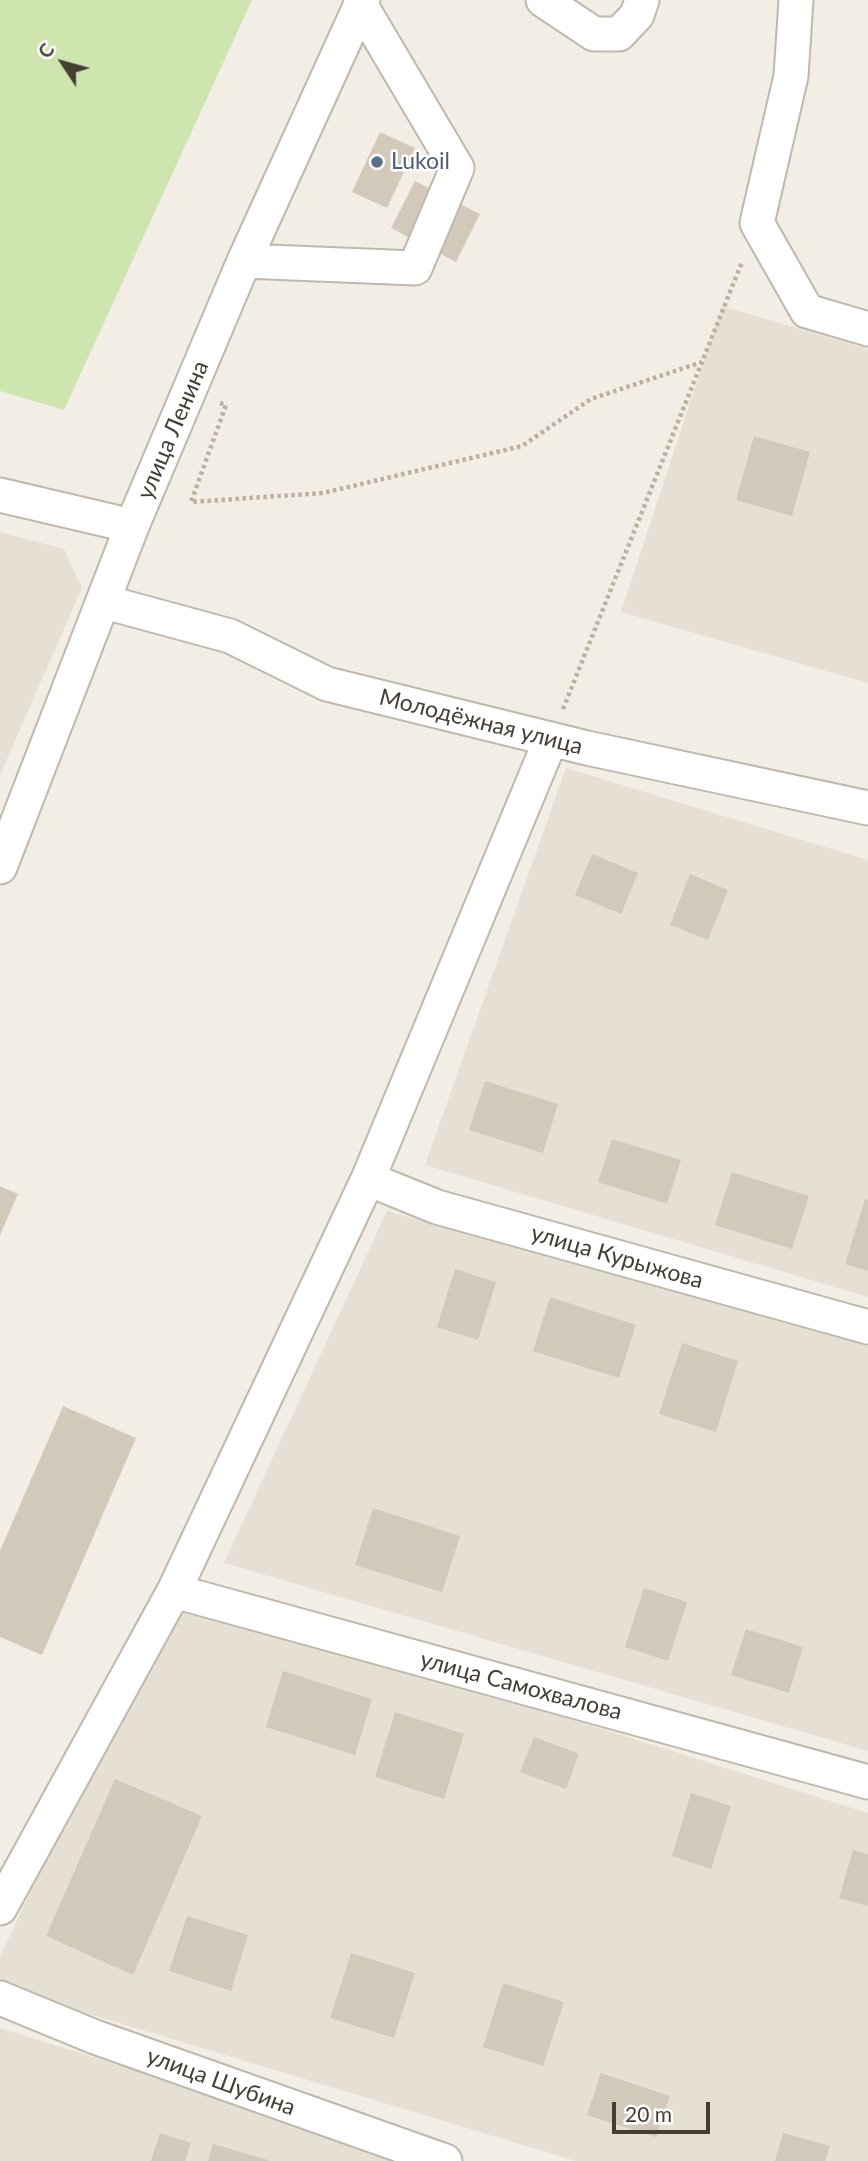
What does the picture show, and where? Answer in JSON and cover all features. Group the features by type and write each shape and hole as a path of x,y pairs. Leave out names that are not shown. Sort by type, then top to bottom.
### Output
{"street":[{"path":"543,0 594,34 619,34 637,15 642,0"},
{"path":"796,0 791,76 757,223 807,311 868,329"},
{"path":"244,261 415,268 457,168 362,2"},
{"name":"улица Ленина","path":"0,867 105,602 132,526 244,261 362,2"},
{"path":"0,495 132,526"},
{"name":"Молодёжная улица","path":"105,602 230,636 327,684 551,739 868,808"},
{"path":"0,1908 174,1591 368,1179 551,739"},
{"name":"улица Курыжова","path":"368,1179 437,1207 868,1327"},
{"name":"улица Самохвалова","path":"174,1591 868,1782"},
{"name":"улица Шубина","path":"0,1998 94,2037 444,2161"}],"path":[{"path":"551,739 757,223"},
{"path":"189,394 226,405 191,502 323,493 522,446 591,399 702,362"}],"shaded area":[{"path":"722,306 868,349 868,683 621,612"},
{"path":"0,532 64,549 82,588 0,775"},
{"path":"566,768 868,860 868,1297 425,1165"},
{"path":"387,1211 868,1344 868,1751 224,1563"},
{"path":"169,1592 868,1813 868,2161 576,2161 0,1987 0,1957"},
{"path":"0,2028 426,2161 0,2161"}],"green space":[{"path":"0,0 252,0 64,410 0,391"}],"building":[{"path":"380,132 415,148 387,208 352,192"},
{"path":"415,181 480,214 456,262 391,228"},
{"path":"754,436 810,452 792,516 736,500"},
{"path":"592,854 638,873 621,914 575,895"},
{"path":"690,874 728,890 708,940 670,925"},
{"path":"485,1081 558,1104 543,1153 469,1130"},
{"path":"612,1139 681,1160 667,1204 598,1182"},
{"path":"732,1172 809,1196 792,1249 715,1225"},
{"path":"0,1186 18,1194 0,1235"},
{"path":"865,1199 868,1200 868,1271 845,1264"},
{"path":"455,1269 496,1282 478,1340 437,1327"},
{"path":"550,1297 636,1325 619,1378 533,1351"},
{"path":"682,1343 738,1361 716,1432 659,1414"},
{"path":"63,1406 136,1438 42,1655 0,1637 0,1551"},
{"path":"373,1508 460,1536 442,1592 355,1565"},
{"path":"644,1588 687,1602 668,1661 625,1647"},
{"path":"746,1629 803,1647 789,1693 731,1675"},
{"path":"283,1671 372,1699 355,1755 266,1727"},
{"path":"395,1712 464,1734 444,1799 375,1777"},
{"path":"534,1737 579,1754 566,1789 520,1772"},
{"path":"115,1779 202,1816 133,1975 46,1936"},
{"path":"691,1793 731,1806 711,1869 672,1856"},
{"path":"853,1850 868,1854 868,1906 839,1898"},
{"path":"187,1916 248,1935 231,1991 169,1971"},
{"path":"351,1953 415,1973 394,2038 330,2018"},
{"path":"503,1983 564,2002 543,2066 483,2047"},
{"path":"601,2073 670,2096 656,2137 587,2115"},
{"path":"160,2133 191,2143 185,2161 151,2161"},
{"path":"783,2133 830,2146 825,2161 775,2161"},
{"path":"213,2144 268,2160 268,2161 208,2161"}],"place":[{"name":"Lukoil","path":"377,162"}]}
